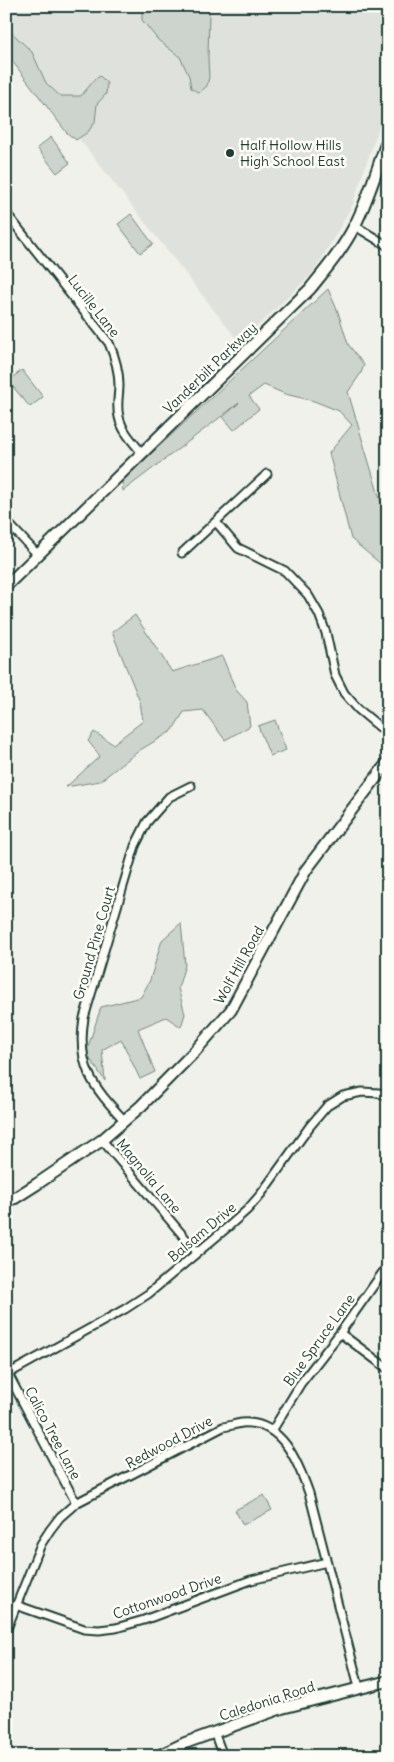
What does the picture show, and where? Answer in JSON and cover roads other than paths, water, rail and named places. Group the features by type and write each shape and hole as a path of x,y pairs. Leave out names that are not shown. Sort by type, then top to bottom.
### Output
{"street":[{"name":"Vanderbilt Parkway","path":"6,586 310,289 335,258 354,226 367,198 388,139"},
{"name":"Lucille Lane","path":"6,213 108,343 115,356 118,372 117,403 119,418 126,434 142,453"},
{"path":"354,226 388,246"},
{"path":"182,553 267,474"},
{"path":"6,521 38,555"},
{"path":"216,522 238,548 285,571 308,595 319,614 326,632 336,675 344,693 358,710 388,734"},
{"name":"Wolf Hill Road","path":"6,1201 23,1194 102,1140 141,1106 196,1050 231,1010 306,870 388,762"},
{"name":"Ground Pine Court","path":"124,1120 104,1098 88,1074 81,1037 84,1018 135,846 147,822 169,797 191,786"},
{"name":"Balsam Drive","path":"7,1375 125,1309 148,1294 247,1210 327,1106 343,1096 362,1092 379,1093 388,1097"},
{"name":"Magnolia Lane","path":"102,1140 197,1252"},
{"name":"Blue Spruce Lane","path":"272,1431 301,1383 340,1333 388,1265"},
{"path":"340,1333 388,1369"},
{"name":"Calico Tree Lane","path":"7,1375 76,1504"},
{"name":"Redwood Drive","path":"6,1631 41,1544 60,1517 76,1504 223,1427 242,1423 258,1425 272,1431"},
{"path":"272,1431 283,1441 294,1457 309,1493 359,1688"},
{"name":"Cottonwood Drive","path":"16,1605 84,1630 116,1628 144,1620 251,1580 327,1562"},
{"name":"Caledonia Road","path":"158,1756 214,1732 282,1708 388,1681"},
{"path":"214,1732 223,1756"}],"place":[{"name":"Half Hollow Hills High School East","path":"230,153"}]}
